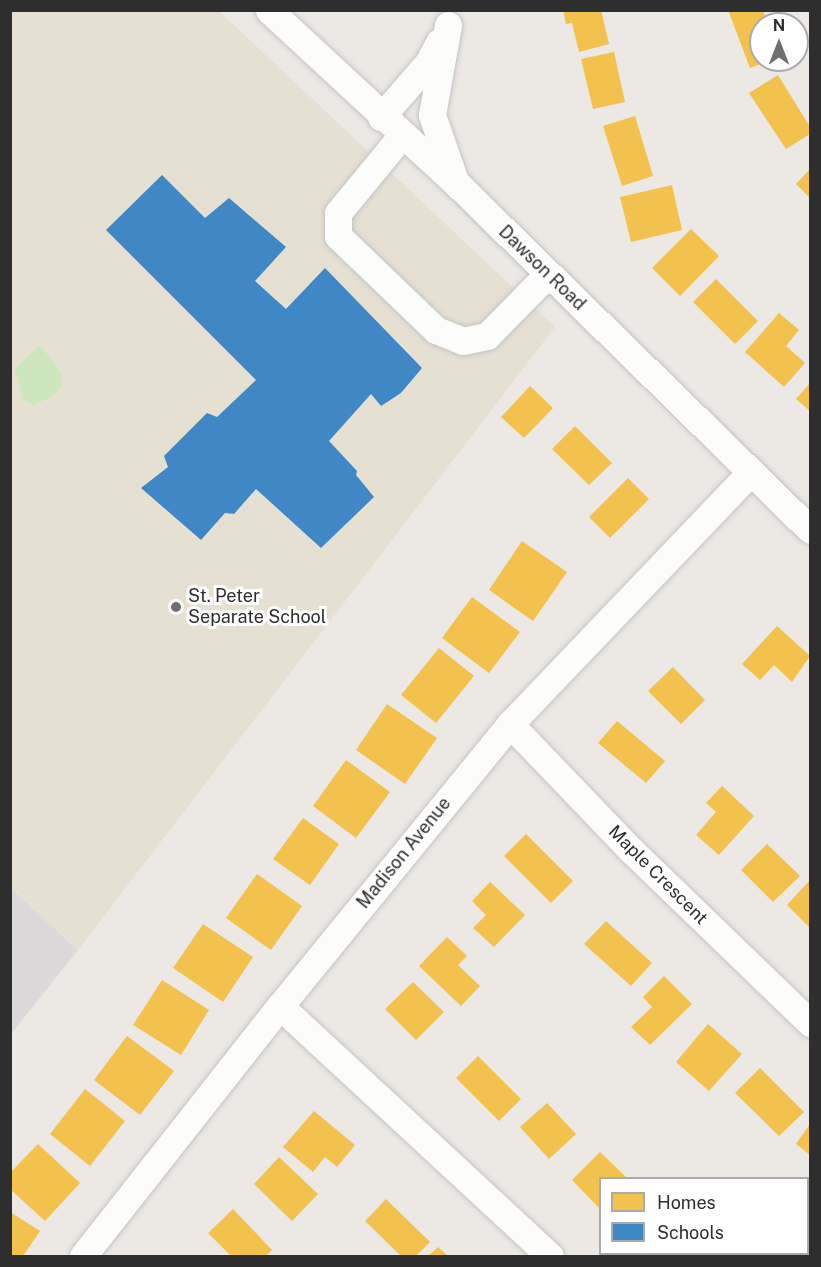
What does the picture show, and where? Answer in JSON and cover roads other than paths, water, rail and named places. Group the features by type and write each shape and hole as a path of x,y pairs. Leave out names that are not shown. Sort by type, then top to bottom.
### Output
{"street":[{"name":"Dawson Road","path":"269,10 381,117 458,186 810,530"},
{"path":"381,117 428,63 448,18"},
{"path":"448,18 432,115 458,186"},
{"path":"402,135 338,213 338,236 436,330 463,341 487,336 548,273"},
{"name":"Madison Avenue","path":"89,1254 280,1006 510,724 751,472"},
{"name":"Maple Crescent","path":"510,724 632,851 810,1023"},
{"path":"280,1006 550,1257"}],"place":[{"name":"St. Peter Separate School","path":"176,607"}]}
